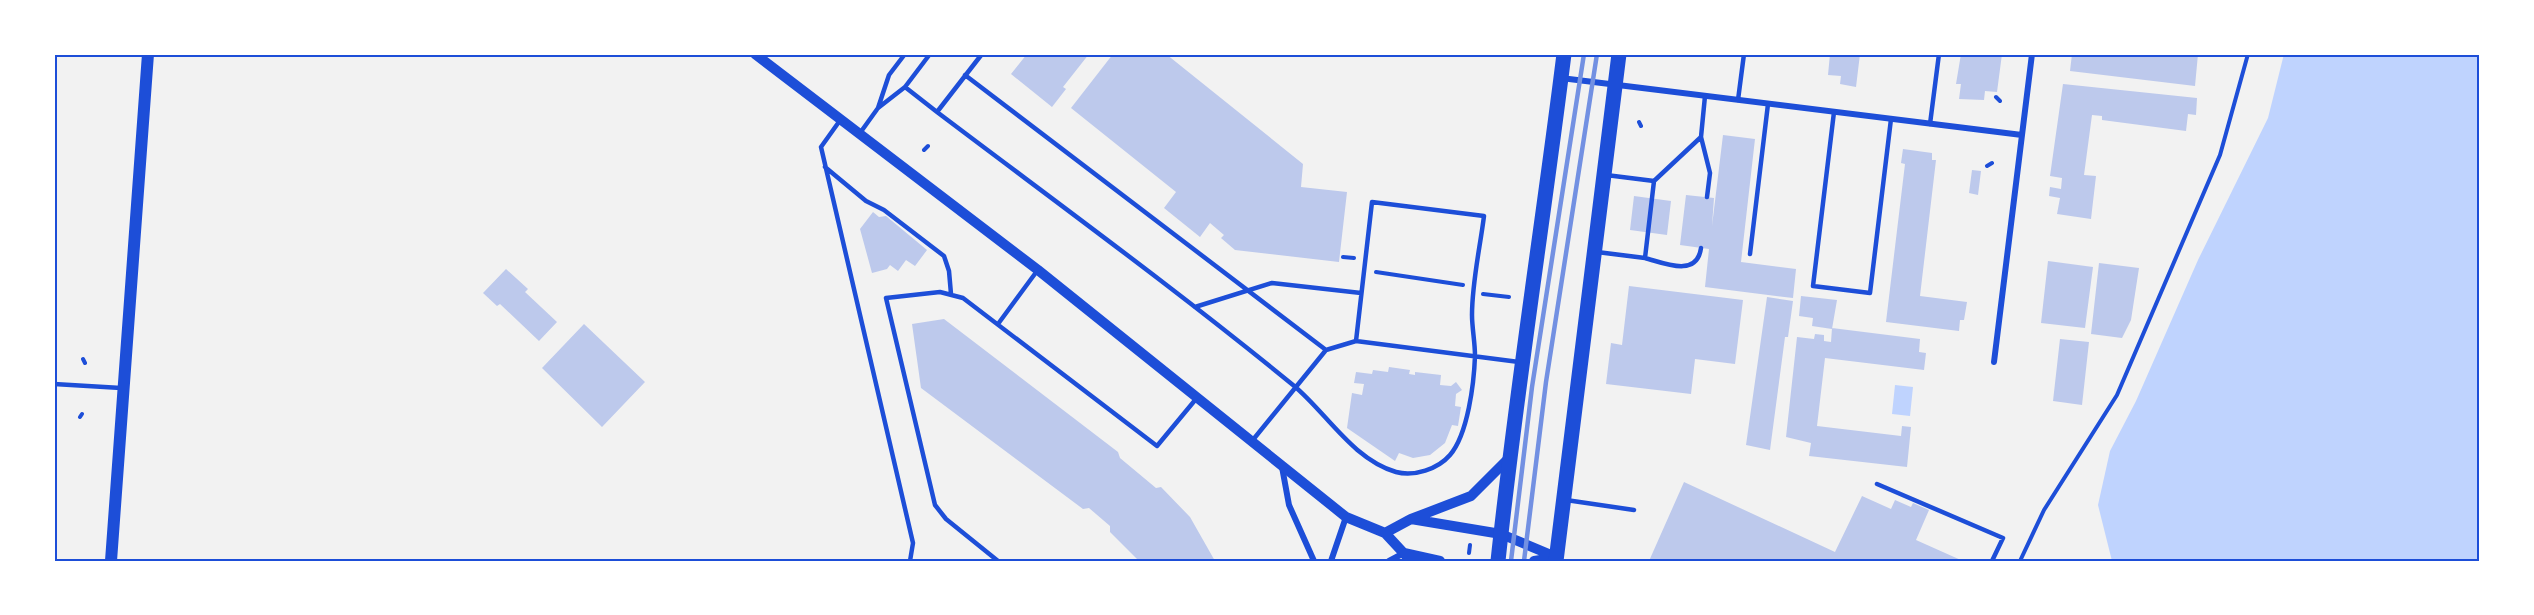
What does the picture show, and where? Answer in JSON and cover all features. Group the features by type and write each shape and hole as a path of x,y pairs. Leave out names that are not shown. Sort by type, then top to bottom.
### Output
{"main road":[{"path":"111,561 148,54"},
{"path":"1498,561 1521,362 1546,202 1564,54"},
{"path":"1556,559 1619,54"}],"street":[{"path":"755,54 1038,270 1346,517 1385,533 1408,557"},
{"path":"1994,362 2032,54"},
{"path":"1561,78 2022,135"},
{"path":"1385,533 1411,519 1471,496 1509,459"},
{"path":"1281,464 1289,505 1314,561"},
{"path":"1330,561 1346,517"},
{"path":"1411,519 1500,534 1556,559"},
{"path":"1389,561 1408,557 1440,561"},
{"path":"1534,561 1556,559"}],"lane":[{"path":"878,108 889,75 905,54"},
{"path":"860,133 878,108 905,87 930,54"},
{"path":"937,112 982,54"},
{"path":"1738,100 1744,54"},
{"path":"1930,124 1939,54"},
{"path":"965,75 1326,350"},
{"path":"905,87 1195,307 1296,387 1346,440 1376,462 1397,472 1418,472 1436,467 1449,456 1459,441 1466,423 1475,356 1472,314 1484,216 1372,202 1356,341"},
{"path":"1705,96 1701,137 1710,173 1707,197"},
{"path":"1750,254 1768,104"},
{"path":"1834,112 1813,286 1858,292 1869,293 1891,119"},
{"path":"841,119 821,147 914,543 910,561"},
{"path":"1645,258 1654,181 1701,137"},
{"path":"825,167 866,201 884,210 944,256 949,271 951,294"},
{"path":"1604,175 1654,181"},
{"path":"1594,252 1645,258 1686,267 1698,259 1701,248"},
{"path":"998,324 1038,270"},
{"path":"1195,307 1272,283 1361,293"},
{"path":"998,561 946,519 935,505 886,298 940,292 963,298 1157,446 1198,397"},
{"path":"1252,441 1326,350 1356,341 1521,362"},
{"path":"54,384 124,388"},
{"path":"1877,484 2003,538 1992,561"},
{"path":"1564,500 1634,510"}],"path":[{"path":"2020,561 2044,510 2117,395 2220,155 2248,54"},
{"path":"1987,166 1992,163"},
{"path":"1343,257 1356,259 1378,274 1466,285 1485,294 1509,297"},
{"path":"1469,553 1470,545"}],"water":[{"path":"2284,54 2480,54 2480,561 2112,561 2098,505 2110,451 2136,401 2198,260 2268,118"},
{"path":"1895,385 1913,387 1910,416 1892,414"}],"building":[{"path":"1027,54 1089,54 1063,87 1066,89 1052,107 1011,74"},
{"path":"1113,54 1166,54 1303,164 1301,187 1347,192 1339,262 1235,250 1221,238 1224,235 1210,223 1200,237 1164,208 1176,192 1071,108"},
{"path":"1830,54 1860,54 1856,87 1840,84 1841,76 1828,75"},
{"path":"1961,54 2002,54 1997,92 1985,91 1984,100 1959,99 1961,84 1956,84"},
{"path":"2072,54 2198,54 2195,86 2070,71"},
{"path":"2063,84 2197,98 2196,115 2188,114 2186,131 2102,120 2102,116 2092,115 2084,175 2096,176 2091,219 2057,214 2060,198 2049,196 2050,187 2061,189 2062,178 2050,176"},
{"path":"1723,135 1755,139 1741,262 1796,269 1793,298 1705,287 1709,249 1680,245 1686,195 1714,198 1712,226"},
{"path":"1903,149 1932,153 1932,160 1936,160 1920,296 1967,302 1964,320 1960,320 1959,331 1886,322 1905,164 1901,163"},
{"path":"1972,170 1981,171 1978,195 1969,193"},
{"path":"1634,196 1671,201 1667,235 1630,230"},
{"path":"873,212 879,217 886,216 927,250 915,266 906,260 898,271 890,265 887,269 872,273 860,229"},
{"path":"2048,261 2093,267 2085,328 2041,323"},
{"path":"2099,263 2139,268 2131,320 2122,338 2091,334"},
{"path":"506,269 528,289 525,292 557,322 539,341 500,304 497,306 483,293"},
{"path":"1629,286 1743,300 1735,364 1695,359 1691,394 1606,384 1611,343 1622,345"},
{"path":"1801,296 1837,300 1832,329 1812,326 1813,318 1799,316"},
{"path":"1767,297 1793,301 1788,337 1785,337 1770,450 1746,445"},
{"path":"944,319 1118,452 1120,458 1156,488 1161,487 1190,517 1215,561 1139,561 1110,532 1110,526 1089,508 1083,509 921,388 912,324"},
{"path":"584,324 645,382 602,427 542,368"},
{"path":"1832,328 1920,339 1919,352 1926,353 1924,370 1825,358 1817,426 1901,436 1902,426 1911,427 1907,467 1809,456 1811,443 1786,437 1797,337 1814,339 1815,334 1824,335 1824,341 1831,342"},
{"path":"2060,339 2089,342 2082,405 2053,401"},
{"path":"1389,367 1410,370 1409,374 1415,375 1415,372 1441,375 1440,385 1451,386 1456,382 1462,390 1456,394 1455,406 1461,407 1458,426 1452,425 1445,443 1430,455 1413,458 1399,453 1395,461 1347,428 1352,393 1362,395 1364,384 1354,383 1356,372 1372,374 1373,370 1388,372"},
{"path":"1684,482 1835,552 1862,496 1891,509 1895,500 1911,507 1913,503 1929,510 1916,540 1963,561 1649,561"}],"railway":[{"path":"1511,561 1532,387 1584,54"},
{"path":"1524,561 1546,382 1597,54"}]}
